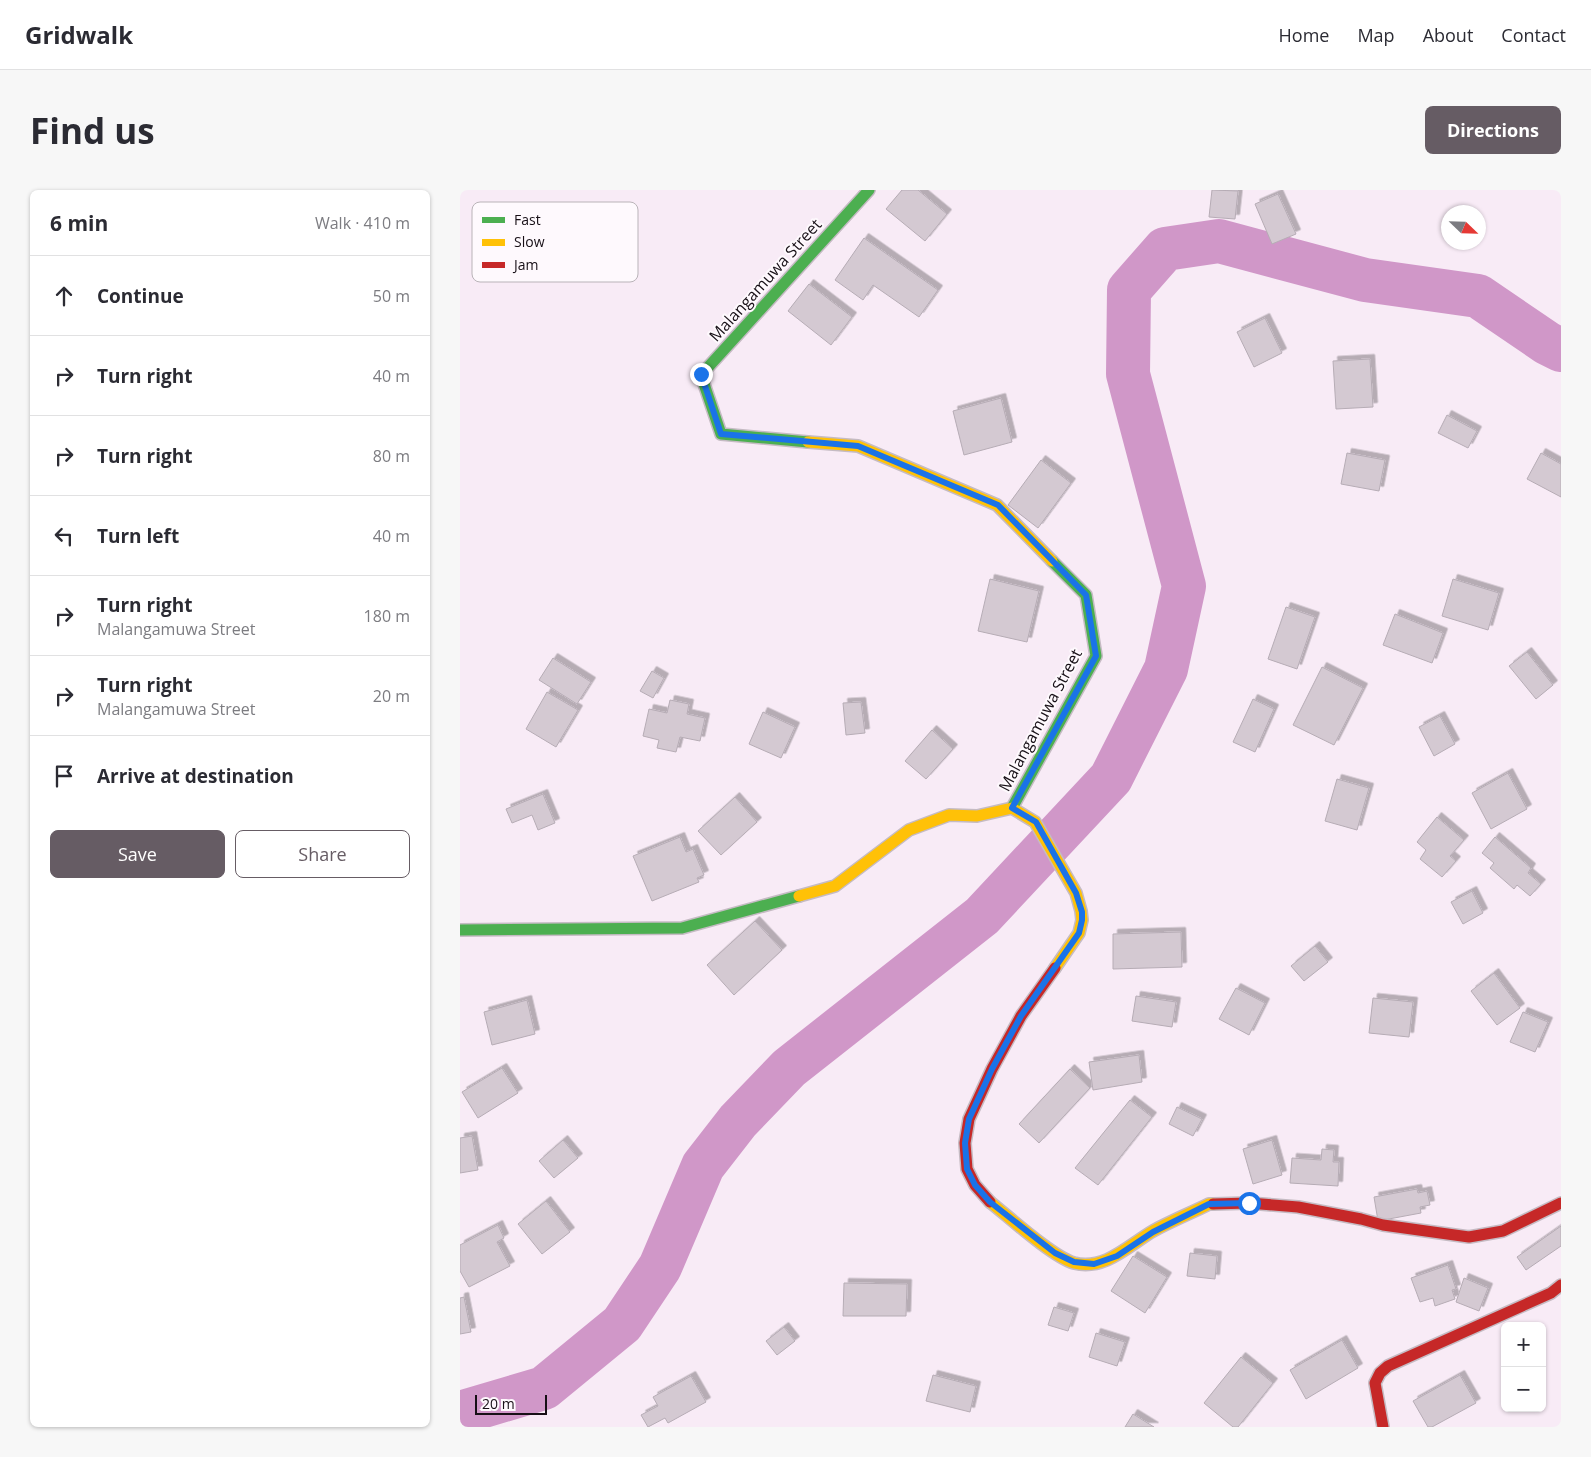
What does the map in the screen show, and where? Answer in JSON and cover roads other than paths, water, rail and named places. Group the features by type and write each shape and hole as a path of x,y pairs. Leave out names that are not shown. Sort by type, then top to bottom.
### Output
{"street":[{"name":"Malangamuwa Street","path":"869,190 701,374 721,434 858,446 998,505 1086,595 1096,656 1012,808"},
{"path":"460,930 682,928 758,909 835,886 909,830 949,815 977,816 1012,808 1036,822 1076,893 1082,912 1082,920 1079,933 1021,1016 992,1069 969,1119 965,1143 967,1169 975,1185 990,1202 1055,1253 1074,1262 1094,1264 1117,1256 1153,1232 1209,1204 1249,1203 1298,1207 1383,1225 1469,1237 1503,1231 1561,1203"},
{"path":"1383,1427 1375,1383 1380,1373 1388,1366 1552,1293 1561,1285"}],"waterway":[{"path":"460,1413 544,1388 622,1324 660,1267 703,1166 738,1121 789,1068 982,916 1111,778 1166,669 1184,586 1128,374 1129,290 1165,249 1219,241 1365,280 1478,296 1547,343 1561,350"}]}
